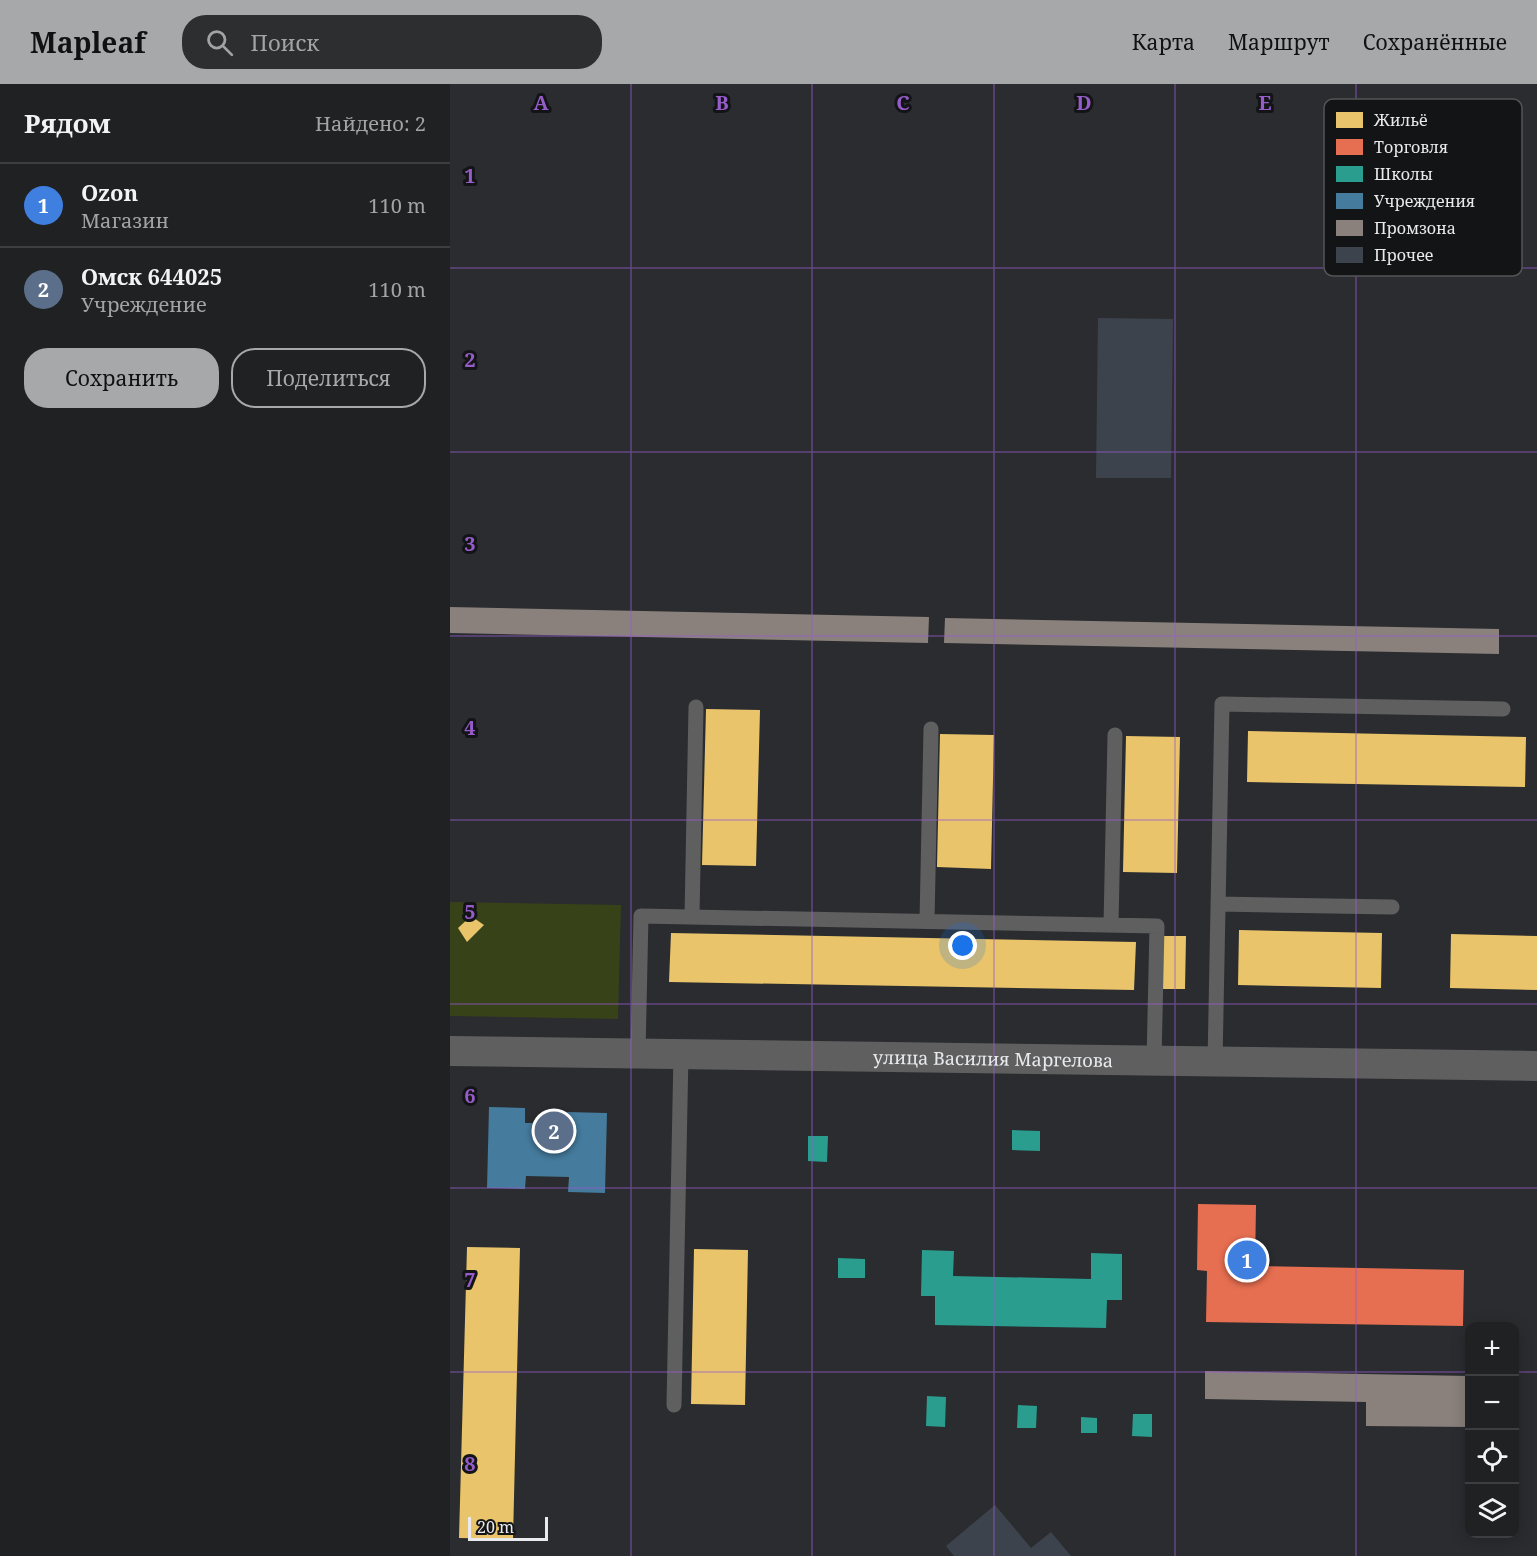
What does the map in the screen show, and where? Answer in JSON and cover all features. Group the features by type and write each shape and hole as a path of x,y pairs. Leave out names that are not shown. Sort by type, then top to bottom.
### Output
{"street":[{"name":"улица Василия Маргелова","path":"450,1051 1537,1066"}],"lane":[{"path":"1215,1062 1222,704 1503,709"},
{"path":"692,917 696,707"},
{"path":"927,921 931,729"},
{"path":"1111,925 1115,735"},
{"path":"1218,904 1392,907"},
{"path":"638,1053 641,916 1157,926 1154,1061"},
{"path":"674,1405 681,1053"}],"green space":[{"path":"450,902 621,905 618,1019 450,1016"}],"building: Жильё":[{"path":"706,709 760,710 756,866 702,865"},
{"path":"1248,731 1526,737 1525,787 1247,782"},
{"path":"940,734 994,735 991,869 937,867"},
{"path":"1126,736 1180,737 1177,873 1123,872"},
{"path":"471,916 484,925 467,942 458,928"},
{"path":"1239,930 1382,933 1381,988 1238,985"},
{"path":"671,933 1136,942 1134,990 669,982"},
{"path":"1451,934 1537,936 1537,990 1450,988"},
{"path":"1163,936 1186,936 1185,989 1162,989"},
{"path":"467,1247 520,1248 513,1539 459,1538"},
{"path":"694,1249 748,1250 745,1405 691,1404"}],"building: Торговля":[{"path":"1198,1204 1256,1205 1255,1266 1464,1270 1463,1326 1206,1322 1207,1271 1197,1270"}],"building: Школы":[{"path":"1012,1130 1040,1131 1040,1151 1012,1150"},
{"path":"808,1136 828,1136 827,1162 808,1161"},
{"path":"922,1250 954,1251 953,1276 1091,1279 1091,1253 1122,1254 1122,1300 1107,1300 1106,1328 935,1325 935,1296 921,1296"},
{"path":"838,1258 865,1259 865,1278 838,1278"},
{"path":"927,1396 946,1397 945,1427 926,1426"},
{"path":"1018,1405 1037,1406 1036,1428 1017,1428"},
{"path":"1133,1414 1152,1414 1152,1437 1132,1436"},
{"path":"1081,1417 1097,1418 1097,1433 1081,1433"}],"building: Учреждения":[{"path":"489,1107 525,1108 525,1123 567,1123 567,1112 607,1113 605,1193 568,1192 569,1177 526,1176 525,1189 487,1188"}],"building: Промзона":[{"path":"450,607 929,617 928,643 450,633"},
{"path":"945,618 1499,629 1499,654 944,643"},
{"path":"1205,1371 1465,1376 1465,1427 1366,1426 1366,1402 1205,1399"}],"building: Прочее":[{"path":"1098,318 1173,319 1171,478 1096,478"},
{"path":"995,1505 1031,1548 1051,1532 1071,1556 954,1556 946,1546"}],"place":[{"name":"Омск 644025","path":"554,1131"},
{"name":"Ozon","path":"1247,1260"}]}
